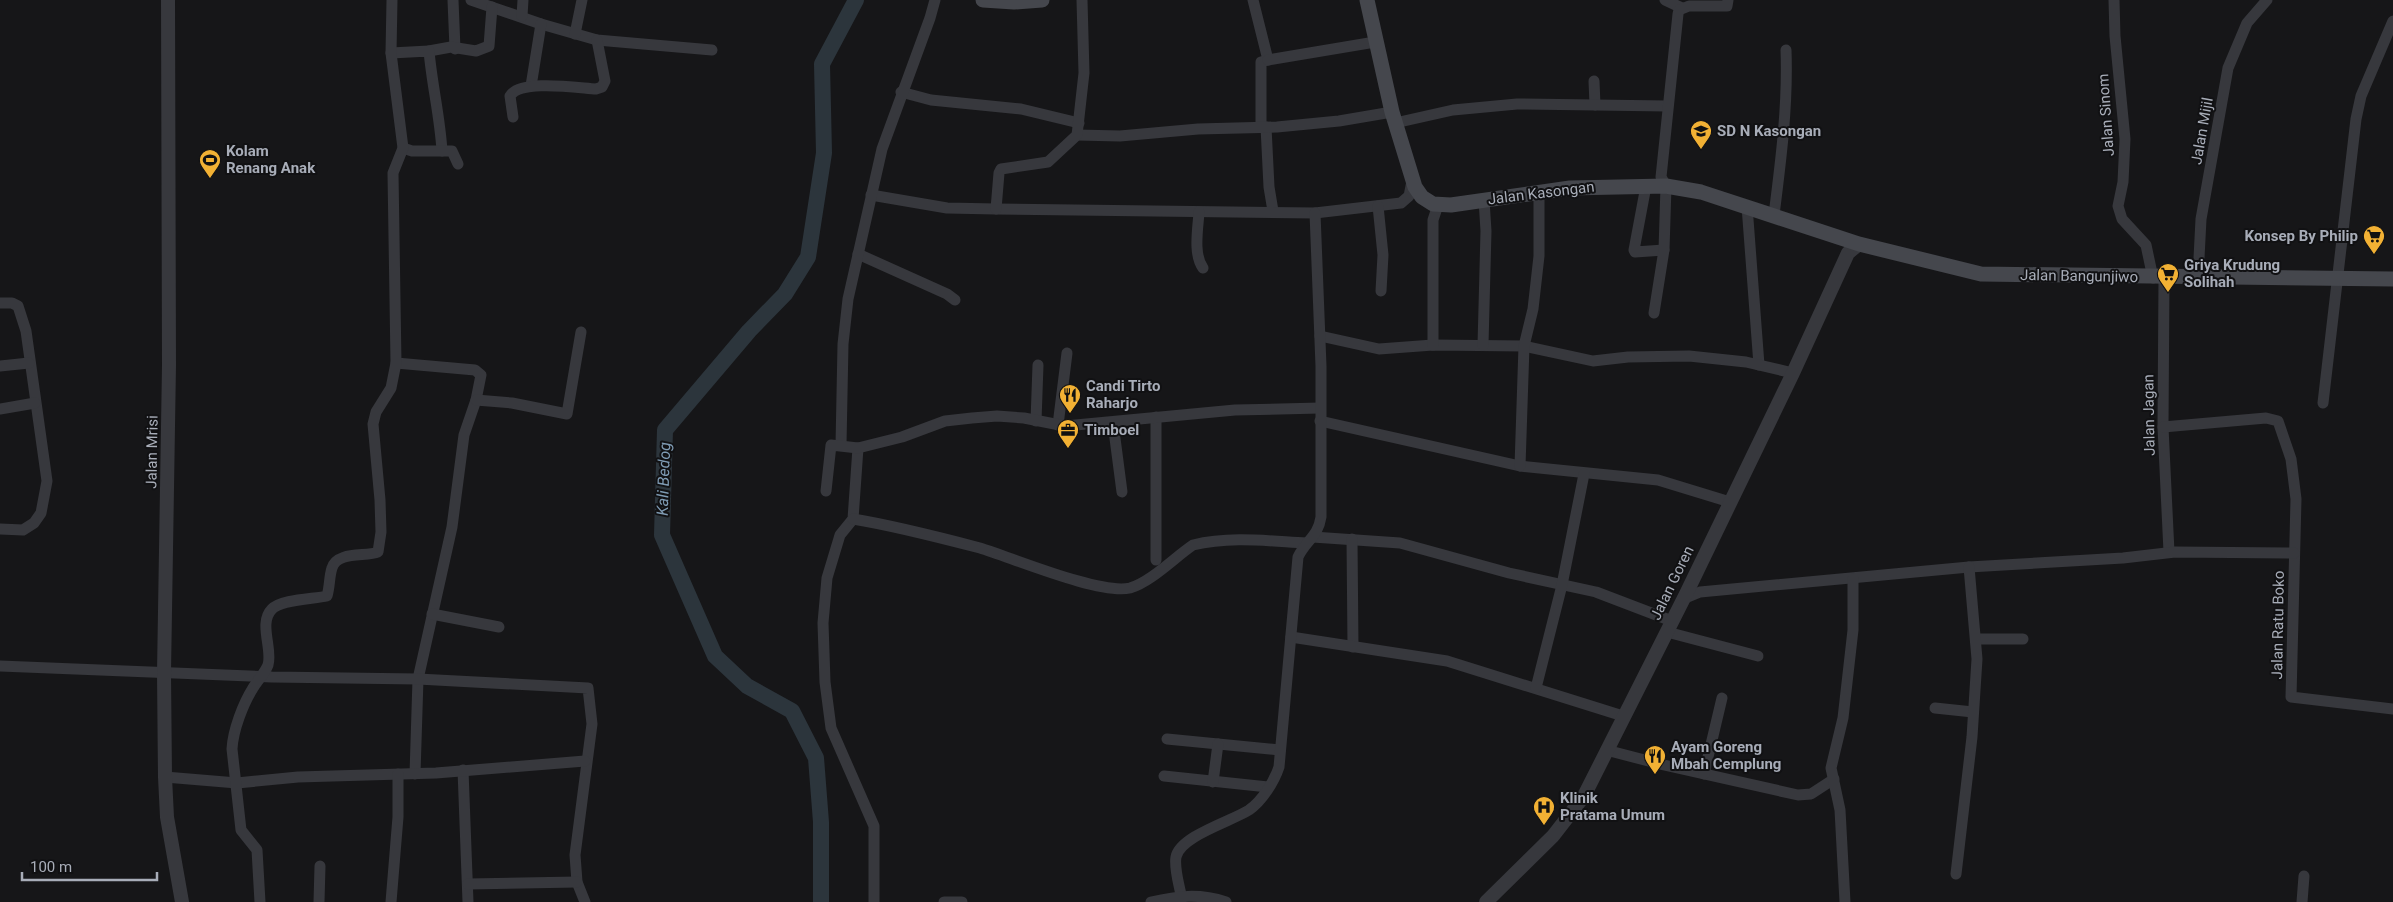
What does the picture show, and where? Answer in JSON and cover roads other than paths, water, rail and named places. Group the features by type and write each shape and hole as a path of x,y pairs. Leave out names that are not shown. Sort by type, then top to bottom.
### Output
{"main road":[{"path":"983,0 1014,2 1042,0"},
{"path":"1367,0 1375,42 1412,180 1422,197 1435,205"},
{"name":"Jalan Kasongan","path":"1435,205 1595,186 1666,186 1701,192 1774,214 1851,245"},
{"name":"Jalan Bangunjiwo","path":"1851,245 1981,274 2393,280"}],"street":[{"path":"260,902 256,846 246,838 242,830 232,756 232,742 246,703 268,664 267,620 272,608 282,603 327,596 331,586 332,568 337,561 361,553 378,552 381,532 373,424 376,412 391,388 396,363 393,172 403,148 390,52 392,0"},
{"path":"453,0 455,49"},
{"path":"471,0 597,40 712,50"},
{"path":"522,16 523,0"},
{"path":"575,34 582,0"},
{"path":"841,445 843,344 848,299 882,148 935,0"},
{"path":"996,209 1001,169 1048,162 1077,135 1084,73 1082,0"},
{"path":"1254,0 1268,60"},
{"path":"1665,0 1682,8 1727,6 1728,0"},
{"name":"Jalan Sinom","path":"2114,0 2114,36 2125,139 2118,206 2122,219 2146,246 2158,278"},
{"name":"Jalan Mijil","path":"2198,278 2201,219 2228,68 2248,23 2267,0"},
{"name":"Jalan Mrisi","path":"167,1 169,365 164,674 165,777 167,817 182,902"},
{"path":"390,52 455,49 476,51 489,46 492,7"},
{"path":"1654,313 1664,250 1666,186 1661,177 1667,106 1678,14 1682,8"},
{"path":"2323,403 2356,119 2362,96 2393,21"},
{"path":"531,86 542,24"},
{"path":"513,117 511,94 518,88 531,86 601,88 605,81 597,40"},
{"path":"1273,211 1263,127 1261,62 1375,42"},
{"path":"429,50 433,92 440,121 442,151"},
{"path":"1774,214 1788,84 1786,50"},
{"path":"1594,81 1595,105"},
{"path":"901,92 931,100 1021,109 1079,123"},
{"path":"1077,135 1120,136 1198,129 1263,127 1394,118 1517,104 1667,106"},
{"path":"403,148 412,151 452,151 458,164"},
{"path":"871,195 947,208 1315,213 1393,204 1407,200 1412,191 1412,180"},
{"path":"1646,186 1634,250 1635,252 1664,250"},
{"path":"1520,466 1524,346 1533,309 1539,256 1539,192"},
{"path":"1483,346 1486,231 1484,200"},
{"path":"1393,204 1435,205 1433,220 1433,344"},
{"path":"1378,206 1383,255 1381,291"},
{"path":"1747,206 1759,365"},
{"path":"1199,212 1198,251 1199,262 1204,268"},
{"path":"1180,895 1176,857 1180,850 1207,830 1248,811 1275,780 1277,774 1296,568 1298,557 1319,528 1321,517 1320,336 1315,213"},
{"name":"Jalan Goren","path":"1486,902 1566,821 1584,796 1693,579 1793,373 1851,245"},
{"path":"858,254 947,294 956,300"},
{"name":"Jalan Jagan","path":"2158,278 2169,552"},
{"path":"0,303 12,303 19,309 26,331 47,481 43,506 34,523 28,528 16,531 0,529"},
{"path":"476,400 512,403 567,414 581,332"},
{"path":"1320,336 1379,349 1433,344 1524,346 1593,361 1628,357 1689,356 1759,365 1793,373"},
{"path":"1058,425 1067,353"},
{"path":"0,366 29,363"},
{"path":"396,363 478,371 481,378 464,435 452,527 418,679 415,774"},
{"path":"1036,421 1038,366"},
{"path":"0,408 35,403"},
{"path":"826,491 832,445 858,448 902,437 954,420 997,416 1058,425 1113,423 1234,410 1320,408"},
{"path":"1156,418 1156,560"},
{"name":"Jalan Ratu Boko","path":"2163,427 2266,418 2278,421 2291,459 2296,514 2291,698 2393,709"},
{"path":"1320,421 1520,466 1658,480 1730,502"},
{"path":"1113,423 1122,492"},
{"path":"858,448 853,519 840,535 826,578 823,623 825,682 831,728 874,826 874,902"},
{"path":"1536,688 1562,585 1584,474"},
{"path":"853,519 888,525 981,549 1055,574 1112,588 1138,585 1193,544 1202,542 1352,539 1400,543 1596,592 1669,626 1758,656"},
{"path":"1352,539 1353,646"},
{"path":"1683,599 1700,592 2046,561 2089,561 2169,552 2294,553"},
{"path":"1956,874 1972,737 1976,639 1969,567"},
{"path":"1693,579 1694,587 1700,592"},
{"path":"1845,902 1840,810 1831,768 1842,728 1853,630 1852,579"},
{"path":"432,614 498,627"},
{"path":"1291,637 1448,661 1623,716"},
{"path":"1976,639 2023,639"},
{"path":"0,666 164,674 418,679 588,688 592,724 575,855 577,882 585,902"},
{"path":"1704,774 1722,698"},
{"path":"1934,708 1973,712"},
{"path":"1167,739 1280,750"},
{"path":"1213,782 1218,744"},
{"path":"1606,750 1798,795 1811,794 1834,779"},
{"path":"165,777 237,783 298,777 415,774 586,762"},
{"path":"463,770 468,902"},
{"path":"391,902 398,818 398,774"},
{"path":"1164,776 1268,787"},
{"path":"319,902 320,866"},
{"path":"2302,902 2304,876"},
{"path":"468,884 577,882"},
{"path":"1150,902 1180,895 1211,897 1226,902"},
{"path":"944,902 962,902"}],"waterway":[{"name":"Kali Bedog","path":"821,902 821,822 816,758 792,711 747,686 715,656 662,535 665,430 749,331 785,294 808,257 824,153 822,64 856,0"}],"place":[{"name":"SD N Kasongan","path":"1701,150"},
{"name":"Kolam Renang Anak","path":"210,179"},
{"name":"Konsep By Philip","path":"2374,255"},
{"name":"Griya Krudung Solihah","path":"2168,293"},
{"name":"Candi Tirto Raharjo","path":"1070,414"},
{"name":"Timboel","path":"1068,449"},
{"name":"Ayam Goreng Mbah Cemplung","path":"1655,775"},
{"name":"Klinik Pratama Umum","path":"1544,826"}]}
